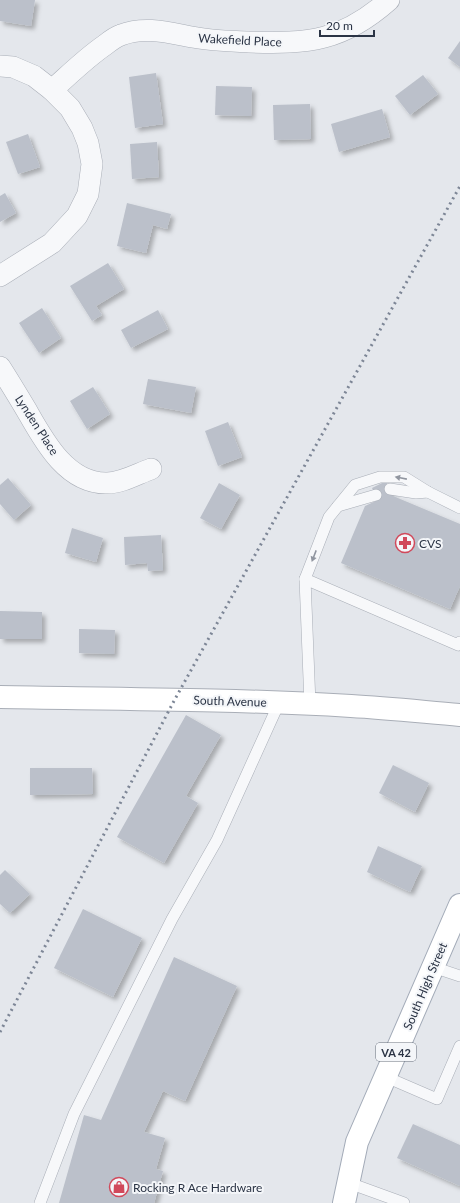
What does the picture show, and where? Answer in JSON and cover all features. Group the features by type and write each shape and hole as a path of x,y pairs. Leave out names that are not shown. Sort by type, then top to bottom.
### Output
{"street":[{"name":"Wakefield Place","path":"52,90 90,56 119,36 130,32 152,30 214,40 283,43 315,40 334,35 352,27 364,20 389,0"},
{"path":"0,66 12,67 34,76 52,90 70,108 82,128 88,143 92,164 88,194 77,216 52,243 0,276"},
{"name":"Lynden Place","path":"0,366 49,447 62,463 72,470 94,481 108,483 120,481 151,469"},
{"name":"South Avenue","path":"0,697 175,699 310,704 460,715"},
{"name":"South High Street","path":"347,1193 357,1142 460,905"}],"lane":[{"path":"310,704 305,579 329,517 337,506 355,485 380,476 404,477 428,492 460,508"},
{"path":"390,490 416,493 428,492"},
{"path":"337,506 376,495"},
{"path":"305,579 458,646 460,642"},
{"path":"40,1203 74,1114 172,919 218,840 279,703"},
{"path":"433,967 460,976"},
{"path":"386,1077 437,1099 460,1046"},
{"path":"347,1193 404,1203"}],"building":[{"path":"0,0 35,0 31,26 0,21"},
{"path":"460,41 460,67 448,58"},
{"path":"156,73 163,124 135,128 129,77"},
{"path":"423,75 438,94 410,115 395,96"},
{"path":"216,86 252,87 251,116 215,115"},
{"path":"310,104 311,139 274,140 273,105"},
{"path":"382,109 390,137 339,152 331,124"},
{"path":"28,134 40,167 18,174 6,142"},
{"path":"157,142 159,177 132,179 130,144"},
{"path":"5,193 16,213 0,222 0,196"},
{"path":"127,203 171,214 167,229 153,225 146,253 117,246"},
{"path":"108,263 124,289 96,306 102,315 92,321 70,286"},
{"path":"42,308 61,338 39,353 19,323"},
{"path":"158,310 168,329 131,348 121,330"},
{"path":"148,379 196,387 191,413 143,404"},
{"path":"93,387 110,414 87,429 70,401"},
{"path":"228,422 242,457 218,466 205,431"},
{"path":"8,478 31,505 14,520 0,504 0,485"},
{"name":"CVS","path":"386,481 393,496 460,524 460,586 450,609 341,563 365,506 378,500 372,488"},
{"path":"219,483 240,495 221,529 200,518"},
{"path":"72,528 103,538 96,562 65,553"},
{"path":"161,535 163,570 148,571 147,563 125,565 124,537"},
{"path":"0,611 42,612 42,639 0,639"},
{"path":"79,629 115,630 114,654 79,653"},
{"path":"186,715 221,735 186,796 198,803 164,863 117,837"},
{"path":"393,765 429,783 415,812 379,793"},
{"path":"30,768 92,768 93,794 30,795"},
{"path":"378,846 422,866 410,892 367,872"},
{"path":"5,870 30,894 10,913 0,904 0,875"},
{"path":"83,909 142,938 113,997 54,968"},
{"path":"174,957 237,986 185,1101 163,1091 144,1132 165,1138 156,1169 163,1171 154,1203 59,1203 84,1115 101,1120"},
{"path":"413,1124 460,1145 460,1186 397,1158"}],"railway":[{"path":"0,1032 175,699 460,186"}],"place":[{"name":"CVS","path":"405,543"},
{"name":"Rocking R Ace Hardware","path":"119,1187"}]}
